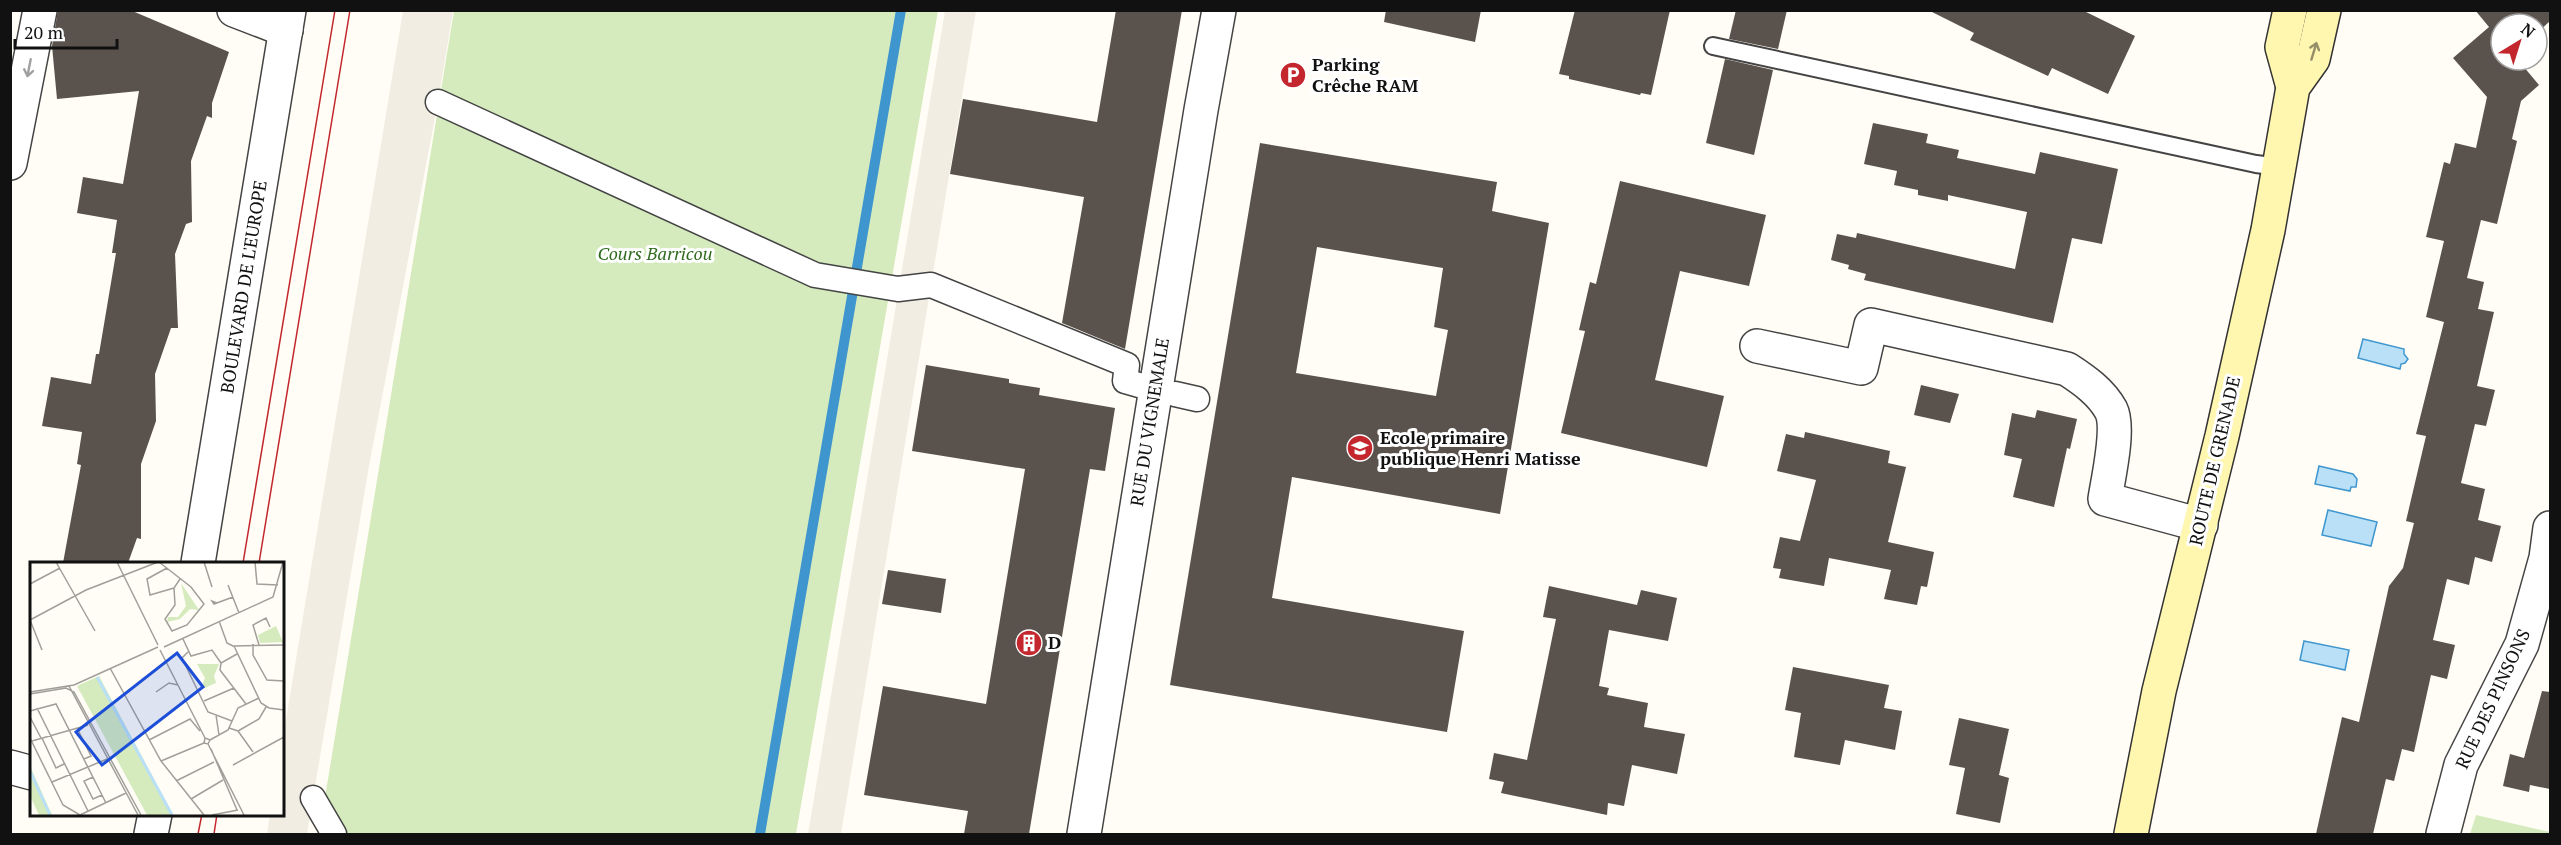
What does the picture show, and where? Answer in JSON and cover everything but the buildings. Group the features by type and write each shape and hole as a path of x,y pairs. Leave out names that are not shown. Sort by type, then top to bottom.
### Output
{"main road":[{"name":"ROUTE DE GRENADE","path":"2131,834 2159,691 2201,525 2263,253 2280,167 2293,87 2282,47 2290,10"},
{"name":"ROUTE DE GRENADE","path":"2293,87 2313,58 2324,10"}],"street":[{"path":"10,163 40,10"},
{"path":"234,10 288,20"},
{"name":"RUE DU VIGNEMALE","path":"1084,834 1219,10"},
{"name":"BOULEVARD DE L'EUROPE","path":"198,562 288,20"},
{"path":"438,102 815,275 898,289 931,285 1127,365 1125,381 1146,387"},
{"path":"1757,345 1860,368 1871,326 2067,369 2090,384 2112,412 2113,447 2105,499 2201,525"},
{"name":"RUE DES PINSONS","path":"2443,834 2461,765 2522,644 2546,558 2550,528"},
{"path":"10,766 30,772"},
{"path":"313,798 334,834"},
{"path":"151,834 155,815"}],"lane":[{"path":"1713,46 2256,164 2280,167"}],"green space":[{"name":"Cours Barricou","path":"454,11 938,11 796,834 319,834"},
{"path":"2476,815 2550,832 2550,834 2470,834"}],"shaded area":[{"path":"403,11 453,11 369,466 307,834 267,834 270,815 284,815 284,732"},
{"path":"945,11 976,11 841,834 808,834"}],"water":[{"path":"2363,339 2404,349 2404,354 2408,359 2401,364 2400,369 2358,358"},
{"path":"2319,466 2353,474 2357,479 2356,487 2351,487 2350,491 2315,484"},
{"path":"2328,510 2377,522 2371,546 2322,535"},
{"path":"2304,641 2349,650 2345,670 2300,660"}],"waterway":[{"path":"760,834 901,10"}],"tram line":[{"path":"243,562 335,10"},
{"path":"259,562 350,10"},
{"path":"198,834 202,815"},
{"path":"214,834 217,815"}],"place":[{"name":"Parking Crêche RAM","path":"1293,75"},
{"name":"Ecole primaire publique Henri Matisse","path":"1360,448"},
{"name":"D","path":"1029,643"}]}
